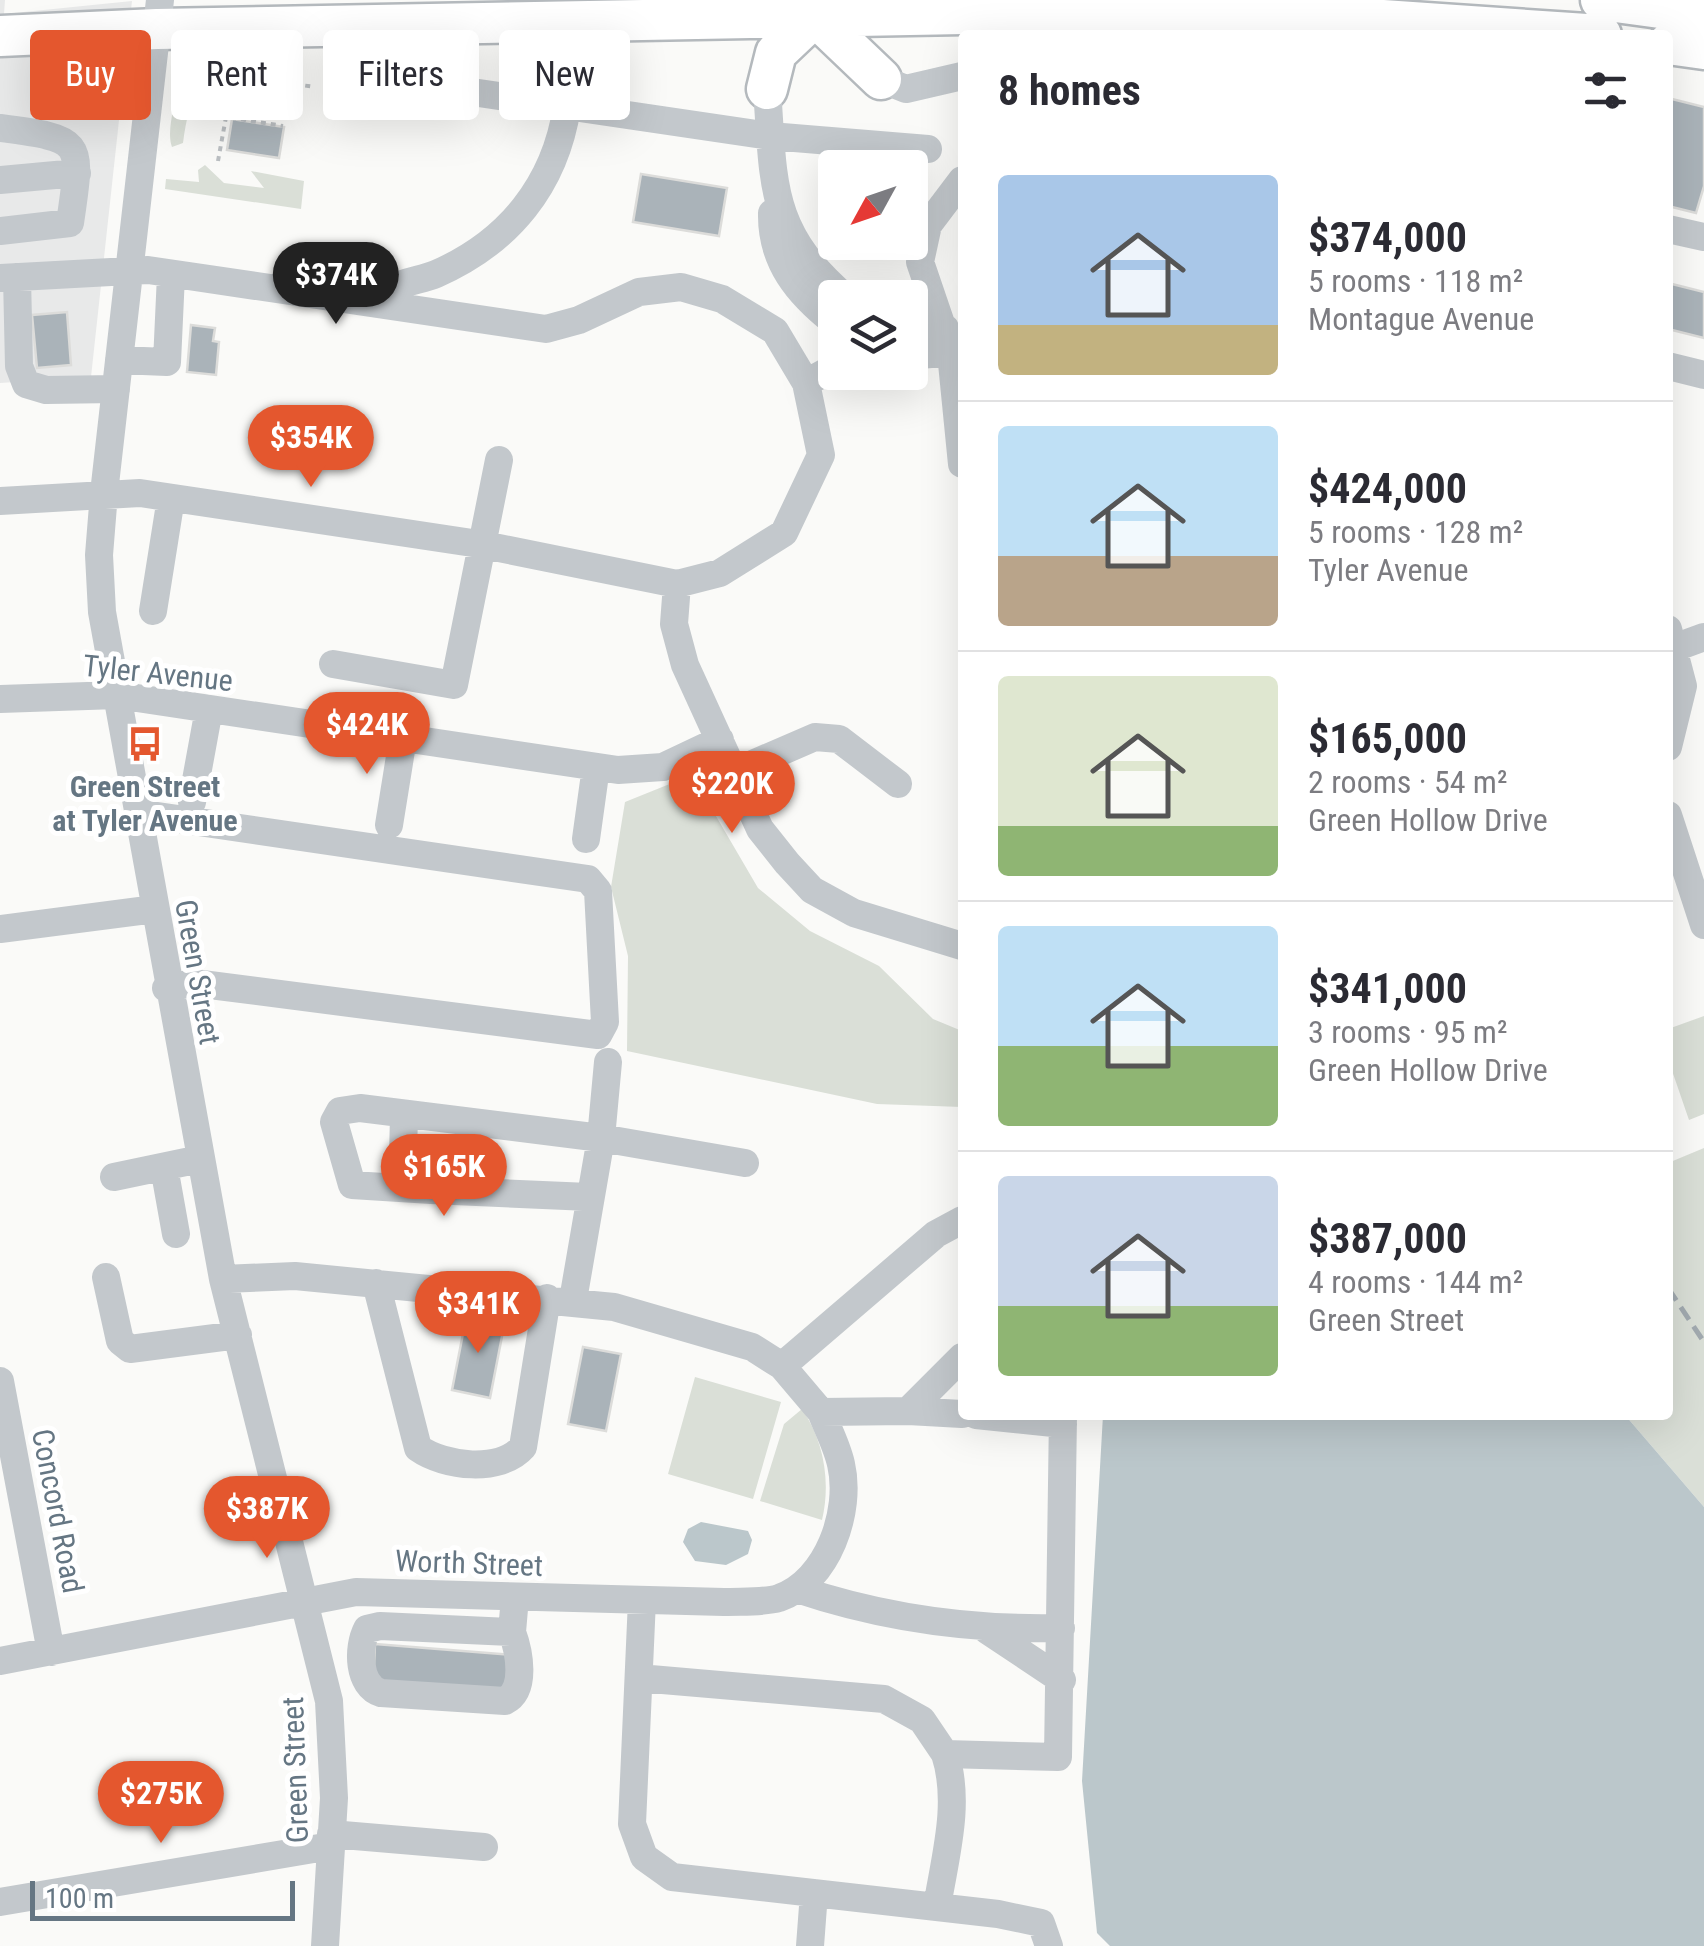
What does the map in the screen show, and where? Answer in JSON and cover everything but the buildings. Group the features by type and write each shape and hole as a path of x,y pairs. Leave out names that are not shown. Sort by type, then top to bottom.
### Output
{"highway":[{"path":"1602,0 1704,14"},
{"path":"0,36 158,14 692,18 1075,12 1325,16 1491,29"},
{"path":"881,79 876,58 880,44 892,29 920,14"},
{"path":"814,16 881,79"},
{"path":"767,90 776,53 814,16"},
{"path":"692,18 741,41 759,65 767,90"},
{"path":"1673,45 1704,50"}],"street":[{"name":"Green Street","path":"158,14 104,492 99,555 102,612 166,988 223,1279 330,1702 331,1840 325,1946"},
{"path":"881,79 906,89 958,77"},
{"path":"767,90 774,243 818,297"},
{"path":"630,115 770,136 928,149"},
{"path":"376,303 387,290 464,260 514,220 555,162 564,120"},
{"path":"0,128 58,136 75,150 77,172 70,224 0,231"},
{"path":"0,180 77,172"},
{"path":"958,185 928,225 920,262 953,344 958,411"},
{"path":"1673,230 1704,237"},
{"path":"0,501 104,492 171,498 480,544 677,584 720,573 784,534 822,455 806,383 785,343 758,317 722,299 681,287 640,292 579,320 546,329 130,268 8,278 19,366 26,384 46,390 116,389"},
{"path":"119,360 168,362 171,275"},
{"path":"808,282 818,286"},
{"path":"125,307 170,309"},
{"path":"928,341 953,344"},
{"path":"928,351 953,344"},
{"path":"1673,367 1704,374"},
{"path":"806,383 818,377"},
{"path":"332,664 454,685 498,460"},
{"path":"153,610 171,498"},
{"path":"677,584 678,646 760,829 812,890 854,913 958,945"},
{"path":"1673,654 1704,638"},
{"path":"1673,659 1682,694 1673,728"},
{"name":"Tyler Avenue","path":"0,699 116,696 596,767 653,769 720,740"},
{"path":"192,802 209,709"},
{"path":"734,772 815,736 839,739 898,784"},
{"path":"388,825 403,738"},
{"path":"586,839 596,767"},
{"path":"137,813 588,879 598,890 605,1022 598,1035 194,984 166,988"},
{"path":"1673,830 1704,925"},
{"path":"0,929 155,908"},
{"path":"376,1283 418,1448 430,1456 490,1465 515,1456 523,1448 589,1197 601,1138 608,1062"},
{"path":"589,1197 352,1186 334,1122 340,1110 360,1108 601,1138 745,1163"},
{"path":"404,1116 402,1156 431,1190"},
{"path":"114,1177 200,1159"},
{"path":"164,1167 176,1234"},
{"path":"782,1366 936,1234 958,1222"},
{"path":"223,1279 295,1276 560,1299 698,1330 752,1347 782,1366 821,1412 841,1466 843,1498 833,1540 815,1571 798,1588 850,1607 987,1630 1061,1628"},
{"path":"106,1277 120,1341 130,1349 238,1336"},
{"path":"908,1411 958,1361"},
{"name":"Concord Road","path":"0,1381 51,1652"},
{"path":"821,1412 958,1414"},
{"path":"945,1754 1058,1757 1063,1420"},
{"name":"Worth Street","path":"0,1660 356,1592 642,1600 777,1599 798,1588"},
{"path":"411,1628 413,1594"},
{"path":"512,1632 367,1630 362,1638 364,1679 371,1690 505,1701 516,1689 520,1652 512,1632 515,1596"},
{"path":"642,1600 632,1824 644,1857 672,1877 938,1907 1041,1923 1049,1946"},
{"path":"987,1630 1062,1680"},
{"path":"639,1678 884,1699 922,1720 945,1754 951,1773 952,1813 938,1907"},
{"path":"0,1902 331,1840 484,1847"},
{"path":"810,1946 814,1893"}],"path":[{"path":"303,85 315,87"},
{"path":"218,161 226,116 283,126"}],"shaded area":[{"path":"0,0 5,0 4,14 132,1 129,30 30,30 30,120 119,120 91,377 0,383"},
{"path":"172,120 187,120 183,143 172,147"},
{"path":"205,165 224,183 264,188 251,171 304,181 301,209 165,189 166,179 199,182 198,170"},
{"path":"692,775 758,888 810,931 879,966 933,1019 958,1029 958,1107 877,1104 627,1051 628,956 611,887 625,802"},
{"path":"1704,1016 1704,1114 1689,1120 1673,1074 1673,1027"},
{"path":"1704,1148 1704,1507 1629,1420 1673,1420 1673,1161"},
{"path":"695,1377 781,1402 753,1499 668,1474"},
{"path":"802,1409 816,1434 824,1462 822,1520 760,1501 784,1424"},
{"path":"1103,1420 1629,1420 1704,1507 1704,1946 1110,1946 1097,1933 1082,1781"},
{"path":"701,1522 748,1531 752,1540 748,1554 726,1565 695,1561 683,1542 688,1529"}],"railway":[{"path":"1196,0 1205,30"},
{"path":"1673,1296 1704,1342"}],"place":[{"name":"Green Street at Tyler Avenue","path":"145,744"}]}
